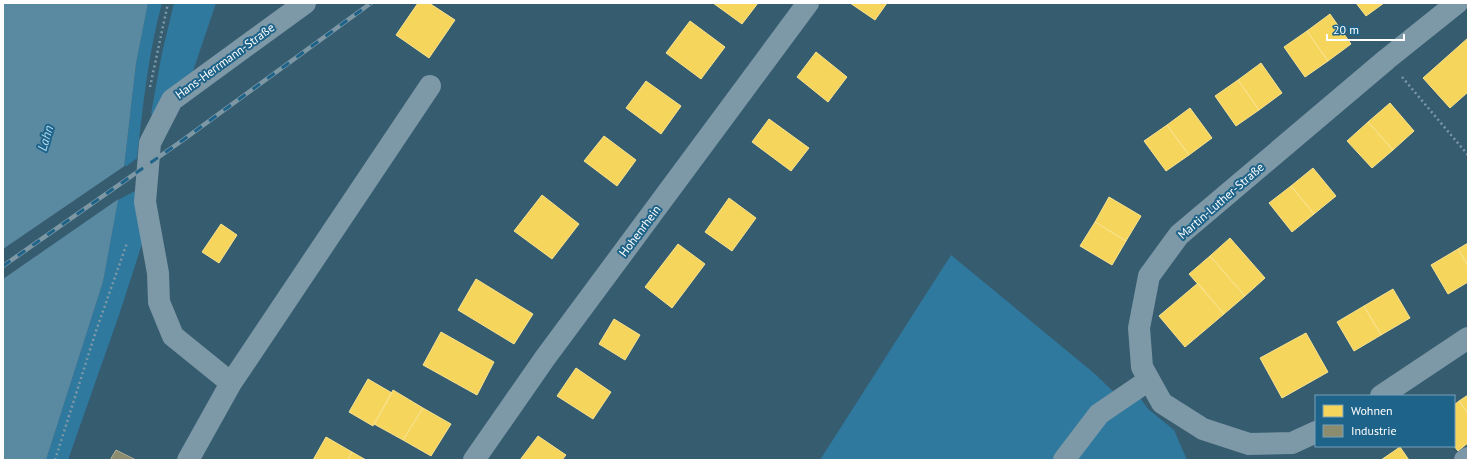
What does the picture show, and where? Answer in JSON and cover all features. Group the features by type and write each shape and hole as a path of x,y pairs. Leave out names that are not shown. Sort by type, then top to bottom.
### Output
{"street":[{"name":"Hans-Herrmann-Straße","path":"231,383 173,336 159,302 158,273 145,202 150,143 172,100 305,3"},
{"name":"Hohenrhein","path":"474,460 545,358 808,3"},
{"name":"Martin-Luther-Straße","path":"1315,432 1292,443 1249,444 1203,429 1162,403 1142,367 1139,328 1150,276 1179,236 1387,59 1457,3"},
{"path":"188,460 231,383 430,86"},
{"path":"1382,395 1468,338"},
{"path":"1064,460 1100,414 1150,380"}],"path":[{"path":"149,92 168,3"},
{"path":"1387,59 1468,155"},
{"path":"55,460 96,331 127,243"}],"shaded area":[{"path":"148,3 162,3 153,41 137,158 124,168 136,64"},
{"path":"174,3 216,3 191,77 156,114 151,114 162,53"},
{"path":"135,191 142,244 120,312 68,460 46,460 103,282 118,200"},
{"path":"951,255 1095,374 1123,401 1136,392 1148,409 1174,430 1187,460 820,460"}],"water":[{"name":"Lahn","path":"3,3 148,3 136,64 124,168 103,282 46,460 3,460"}],"pier":[{"path":"126,165 120,198 3,279 3,249"}],"building: Wohnen":[{"path":"418,3 429,3 455,20 429,58 396,35"},
{"path":"713,3 758,3 742,24"},
{"path":"850,3 887,3 875,20"},
{"path":"1356,3 1384,3 1366,16"},
{"path":"1330,14 1351,44 1328,61 1307,31"},
{"path":"690,21 725,47 701,79 666,53"},
{"path":"1307,31 1328,61 1305,77 1284,47"},
{"path":"1468,38 1468,92 1450,108 1423,78"},
{"path":"816,52 847,77 828,102 797,77"},
{"path":"1261,63 1282,93 1259,110 1238,80"},
{"path":"1238,80 1259,110 1236,126 1215,96"},
{"path":"646,81 681,106 661,134 626,108"},
{"path":"1390,103 1414,131 1393,150 1368,122"},
{"path":"1190,108 1212,138 1189,155 1167,125"},
{"path":"769,119 809,148 791,171 752,142"},
{"path":"1368,122 1393,150 1372,168 1347,141"},
{"path":"1167,125 1189,155 1166,171 1144,141"},
{"path":"604,136 636,160 617,186 584,161"},
{"path":"1313,168 1336,196 1314,214 1291,186"},
{"path":"1291,186 1314,214 1292,232 1269,203"},
{"path":"542,195 579,224 552,259 514,231"},
{"path":"1109,197 1141,216 1126,241 1095,222"},
{"path":"729,198 756,218 732,251 705,232"},
{"path":"1095,222 1126,241 1112,265 1080,246"},
{"path":"221,224 237,235 219,263 202,252"},
{"path":"1230,238 1265,278 1245,296 1210,256"},
{"path":"1468,243 1468,266 1458,249"},
{"path":"678,244 705,264 672,308 645,287"},
{"path":"1458,249 1468,266 1468,282 1448,294 1431,265"},
{"path":"1210,256 1245,296 1224,314 1189,274"},
{"path":"476,279 533,314 514,344 458,310"},
{"path":"1198,283 1224,314 1185,347 1159,316"},
{"path":"1393,289 1410,318 1381,335 1364,306"},
{"path":"1364,306 1381,335 1354,351 1337,322"},
{"path":"614,319 640,335 625,360 599,344"},
{"path":"441,332 494,362 477,395 423,365"},
{"path":"1306,333 1328,372 1282,398 1260,358"},
{"path":"576,368 611,392 593,419 557,396"},
{"path":"368,379 392,393 373,426 349,412"},
{"path":"393,390 423,408 403,440 374,424"},
{"path":"1468,395 1468,413 1459,401"},
{"path":"1459,401 1468,413 1468,443 1458,451 1455,447 1455,404"},
{"path":"423,408 451,424 431,456 403,440"},
{"path":"538,436 566,455 562,460 520,460"},
{"path":"326,437 352,452 348,460 313,460"},
{"path":"1400,447 1409,460 1381,460"},
{"path":"352,452 366,460 348,460"}],"building: Industrie":[{"path":"116,450 136,460 110,460"}],"railway":[{"path":"3,266 183,140 371,3"}]}
